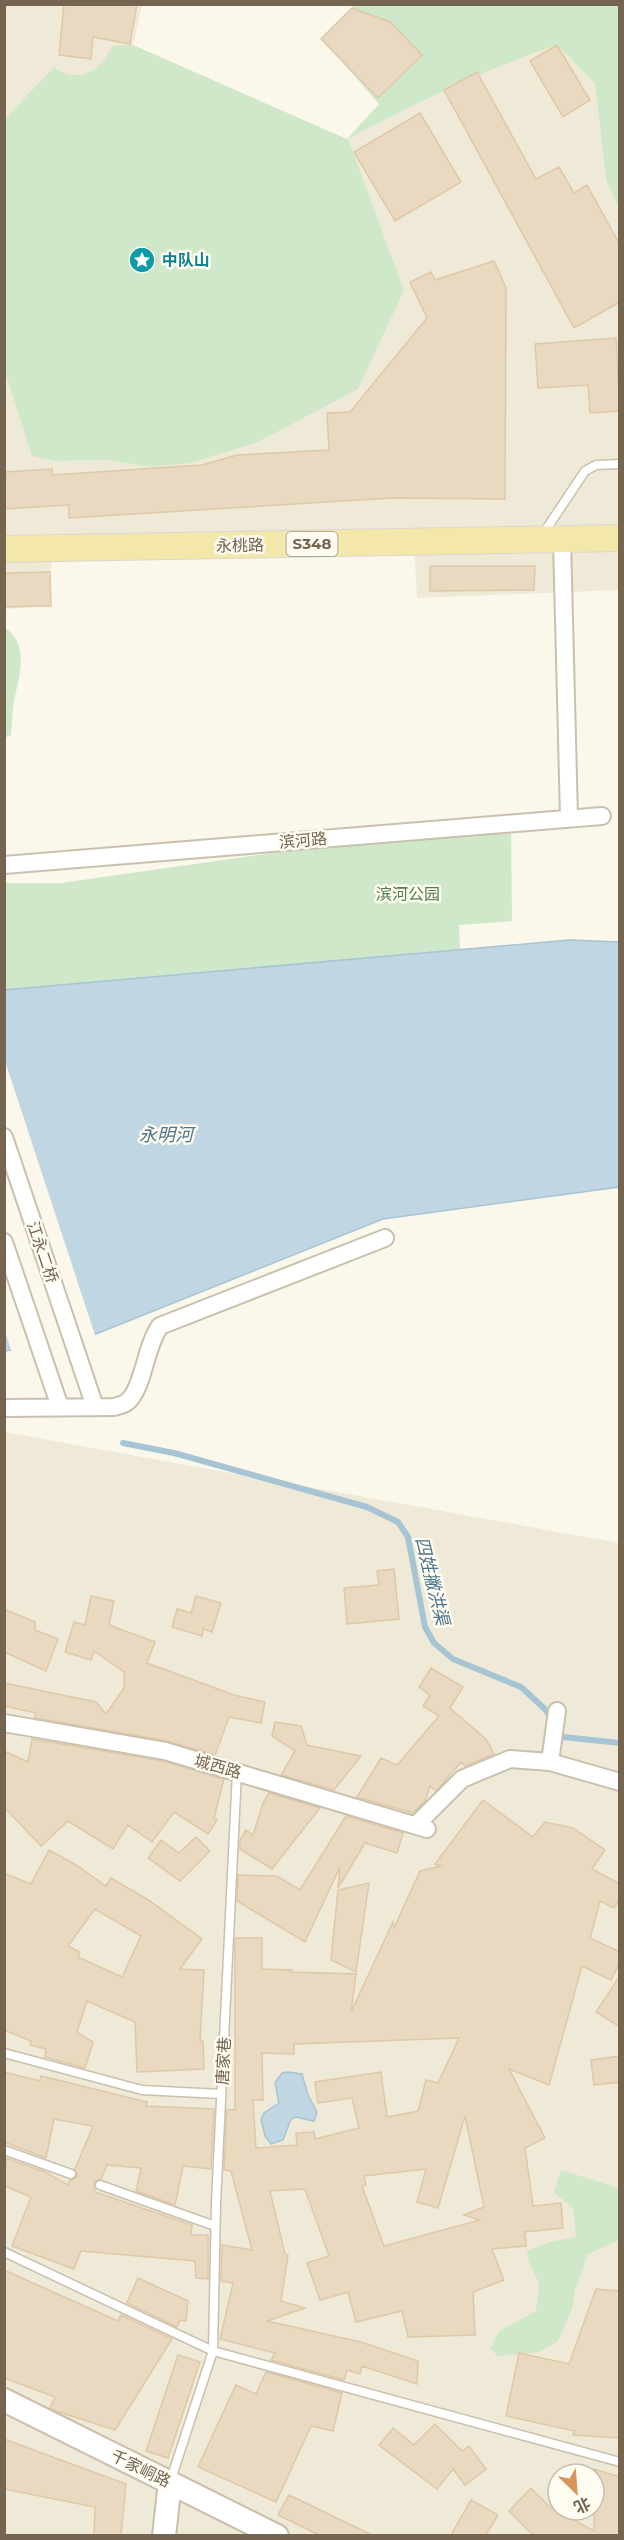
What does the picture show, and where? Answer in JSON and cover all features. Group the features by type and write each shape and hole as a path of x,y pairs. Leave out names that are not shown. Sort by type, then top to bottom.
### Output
{"main road":[{"name":"永桃路","path":"4,549 620,538"},
{"name":"千家峒路","path":"4,2400 277,2535"},
{"path":"165,2535 170,2482"}],"street":[{"path":"551,539 569,818"},
{"name":"滨河路","path":"4,865 602,816"},
{"name":"江永二桥","path":"4,1137 95,1407"},
{"path":"4,1408 114,1407 130,1399 153,1337 160,1326 385,1238"},
{"name":"江永二桥","path":"4,1242 60,1407"},
{"path":"556,1711 550,1762 620,1782"},
{"name":"城西路","path":"4,1723 165,1751 421,1827 462,1779 510,1759 550,1762"}],"lane":[{"path":"551,539 585,471 596,465 620,464"},
{"name":"唐家巷","path":"170,2482 213,2351 215,2226 237,1772"},
{"path":"4,2053 142,2090 221,2094"},
{"path":"4,2150 71,2174"},
{"path":"100,2185 215,2226"},
{"path":"4,2252 213,2351 620,2462"}],"shaded area":[{"path":"5,5 142,5 127,72 5,147"},
{"path":"557,45 595,84 606,180 619,208 619,590 417,598 414,542 55,549 50,572 51,606 5,609 4,369 57,461 105,460 150,467 190,462 256,443 404,290 347,139 444,90 510,61"},
{"path":"4,1432 619,1543 619,2535 5,2535"}],"green space":[{"path":"354,5 619,5 619,208 606,180 595,84 557,45 503,65 425,100 348,139 404,290 358,389 256,443 190,463 150,467 105,460 57,461 32,456 5,372 4,120 54,67 71,75 88,73 99,66 113,46 133,45 347,139 379,104 321,38"},
{"path":"5,628 18,643 21,662 13,706 11,735 5,738"},
{"name":"滨河公园","path":"511,823 512,921 459,925 460,950 5,990 5,883 61,883 433,830"},
{"path":"561,2170 619,2188 619,2240 588,2254 575,2290 572,2309 558,2341 539,2352 497,2356 491,2348 499,2331 536,2311 539,2284 528,2260 527,2251 550,2242 576,2237 573,2208 554,2192"}],"water":[{"name":"永明河","path":"569,940 619,942 619,1187 383,1219 81,1340 5,1351 4,990"},
{"path":"282,2073 302,2074 308,2095 317,2112 314,2121 296,2117 291,2119 283,2140 271,2144 265,2136 261,2119 264,2113 279,2103 275,2083"}],"pier":[{"path":"5,1061 96,1338 82,1343 12,1353 4,1328"}],"building":[{"path":"64,4 137,4 130,44 93,37 91,59 59,55"},
{"path":"352,8 390,22 422,55 378,98 321,39"},
{"path":"557,45 590,100 563,117 530,61"},
{"path":"477,72 536,179 559,167 574,193 587,185 620,245 620,302 574,328 444,90"},
{"path":"420,113 461,182 395,221 354,152"},
{"path":"148,247 157,261 141,270 132,256"},
{"path":"494,261 506,288 505,499 392,498 69,518 69,505 4,509 6,472 52,469 52,475 202,465 237,455 329,450 327,413 350,412 427,318 410,282 431,272 435,280"},
{"path":"616,338 620,411 590,413 588,385 538,388 535,344"},
{"path":"430,566 535,566 534,590 430,591"},
{"path":"50,572 51,606 4,607 4,573"},
{"path":"394,1569 399,1619 347,1624 344,1588 379,1585 377,1571"},
{"path":"91,1596 114,1601 109,1625 155,1642 147,1663 234,1695 265,1702 261,1723 229,1717 215,1755 167,1741 35,1718 36,1713 4,1706 4,1683 96,1702 106,1714 124,1688 124,1672 94,1651 91,1660 65,1652 74,1622 85,1625"},
{"path":"196,1596 221,1603 212,1632 203,1629 202,1636 172,1627 177,1609 191,1613"},
{"path":"4,1609 35,1622 35,1630 58,1639 46,1671 4,1652"},
{"path":"431,1668 463,1687 450,1708 486,1739 494,1754 465,1766 461,1762 436,1791 430,1786 425,1801 413,1813 357,1797 381,1758 397,1765 439,1716 423,1706 430,1695 419,1687"},
{"path":"275,1722 301,1726 307,1745 361,1756 334,1790 281,1775 295,1751 272,1736"},
{"path":"32,1739 163,1761 224,1779 214,1818 217,1820 208,1834 174,1812 152,1842 128,1825 113,1849 68,1821 41,1846 4,1807 4,1751 28,1762"},
{"path":"269,1793 320,1808 272,1869 240,1849 240,1840 246,1830 253,1835 263,1803"},
{"path":"483,1800 533,1837 545,1822 573,1828 605,1850 592,1869 620,1884 620,1898 614,1908 600,1901 590,1938 620,1952 620,1962 611,1980 582,1966 549,2085 509,2069 545,2138 525,2148 533,2206 561,2203 563,2228 525,2232 526,2246 492,2249 504,2280 473,2292 475,2335 408,2337 402,2311 356,2322 348,2292 320,2300 307,2263 329,2256 305,2189 270,2191 285,2254 288,2255 281,2301 305,2308 267,2321 361,2342 418,2361 417,2384 362,2366 360,2374 347,2370 344,2380 271,2360 275,2353 220,2339 233,2283 221,2281 222,2245 252,2250 231,2171 224,2170 227,2110 235,2110 235,1938 262,1938 262,1969 356,1974 351,2012 393,1922 394,1928 420,1871 441,1866 435,1864","holes":["459,2038 438,2083 426,2080 418,2111 387,2117 381,2072 315,2082 318,2103 352,2098 359,2128 315,2139 314,2132 296,2133 297,2145 256,2148 253,2100 263,2100 262,2053 294,2054 294,2044","465,2116 484,2207 464,2215 480,2220 384,2246 362,2186 366,2185 364,2176 426,2169 417,2202 438,2208"]},
{"path":"346,1816 403,1833 397,1853 365,1843 338,1888 340,1867 305,1942 237,1901 238,1875 277,1876 300,1890"},
{"path":"196,1837 210,1851 180,1881 148,1858 161,1840 179,1853"},
{"path":"49,1850 106,1886 111,1878 147,1899 202,1939 180,1969 204,1970 200,2041 203,2041 204,2069 137,2072 135,2022 87,2001 77,2032 93,2042 85,2068 45,2057 46,2049 30,2045 31,2041 4,2030 4,1873 31,1884","holes":["95,1909 141,1936 122,1977 78,1957 80,1952 68,1946"]},
{"path":"369,1883 356,1972 331,1960 338,1890"},
{"path":"620,1976 620,2027 596,2012"},
{"path":"620,2056 620,2082 594,2085 591,2060"},
{"path":"4,2072 40,2081 41,2076 147,2102 146,2106 214,2109 211,2169 183,2166 175,2205 136,2191 141,2168 107,2165 101,2179 95,2181 94,2186 95,2192 192,2225 191,2235 208,2235 208,2279 196,2278 195,2261 81,2251 74,2269 12,2246 31,2197 4,2186 6,2158 45,2172 68,2185 70,2180 77,2177 75,2169 93,2126 54,2119 46,2158 4,2142"},
{"path":"4,2270 118,2321 121,2315 172,2339 115,2430 56,2411 50,2408 55,2397 4,2378"},
{"path":"138,2278 188,2301 186,2321 180,2320 177,2327 127,2303"},
{"path":"596,2289 620,2291 620,2438 573,2435 575,2431 506,2416 519,2353 569,2364"},
{"path":"178,2355 200,2362 168,2458 146,2451"},
{"path":"266,2372 342,2393 333,2431 311,2426 276,2502 198,2467 236,2385 256,2394"},
{"path":"435,2424 462,2451 469,2446 486,2469 465,2485 453,2469 437,2489 379,2445 393,2428 414,2445"},
{"path":"4,2439 126,2484 121,2535 94,2535 95,2507 4,2489"},
{"path":"606,2473 620,2477 620,2535 533,2535 509,2511 531,2488 546,2503 546,2522 578,2522 594,2531 594,2522 606,2522"},
{"path":"289,2495 372,2535 319,2535 278,2515"},
{"path":"471,2500 498,2515 486,2535 451,2535"}],"waterway":[{"name":"四姓撇洪渠","path":"123,1443 174,1453 367,1507 398,1522 408,1537 425,1627 434,1643 453,1659 521,1687 546,1710 551,1719"},
{"name":"四姓撇洪渠","path":"558,1730 563,1737 620,1743"}],"place":[{"name":"中队山","path":"142,260"}]}
